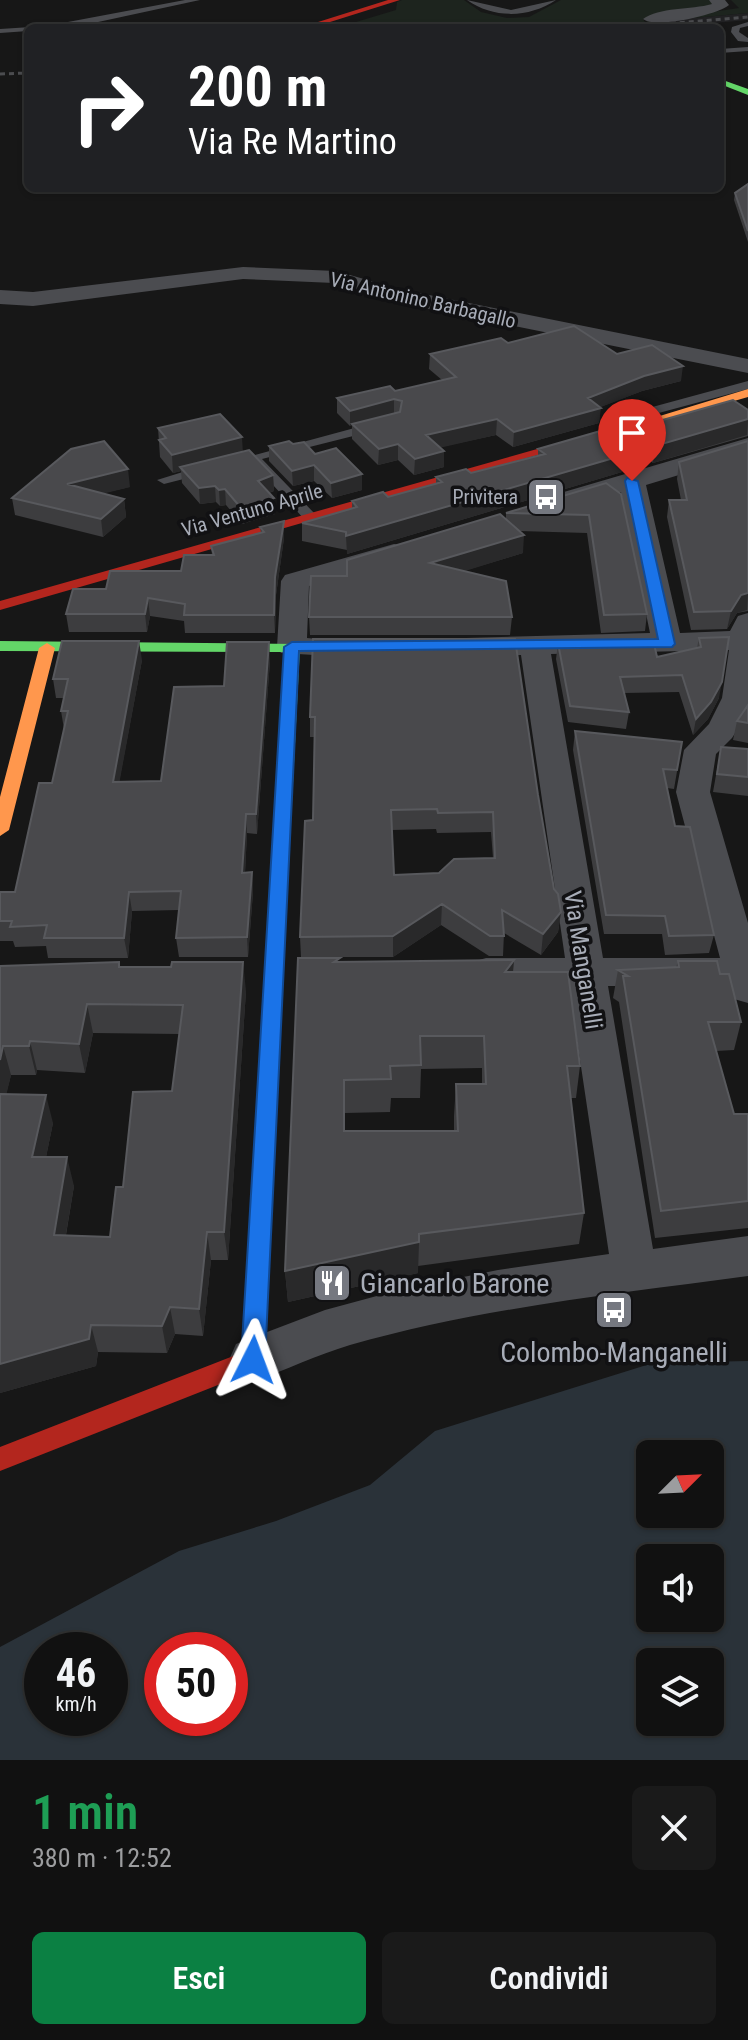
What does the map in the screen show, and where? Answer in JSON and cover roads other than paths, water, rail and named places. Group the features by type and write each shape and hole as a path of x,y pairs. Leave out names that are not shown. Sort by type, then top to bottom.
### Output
{"main road":[{"path":"333,24 396,0"},
{"path":"318,24 376,8"},
{"path":"724,83 748,92"},
{"name":"Via Ventuno Aprile","path":"0,606 748,393"},
{"path":"0,646 292,647 253,1360 0,1459"},
{"path":"0,830 47,648"}],"street":[{"path":"650,19 701,12 722,5 716,0"},
{"name":"Via Antonino Barbagallo","path":"0,297 33,299 243,273 336,277 394,295 468,311 748,366"},
{"path":"540,508 748,446"},
{"path":"632,481 667,644"},
{"path":"352,647 292,647 295,581 417,545"},
{"path":"444,647 667,644 746,634 737,709 712,742 685,748"},
{"name":"Via Manganelli","path":"535,647 565,736 584,971 634,1272"},
{"path":"685,748 736,754"},
{"path":"445,973 584,971 747,978 693,792 685,748"},
{"path":"253,1360 347,1324 396,1311 570,1279 748,1256"}],"lane":[{"path":"80,24 196,0"},
{"path":"471,0 491,11 509,14 532,10 552,0"},
{"path":"748,24 736,27 735,32 741,39 748,40"},
{"path":"0,31 24,29"},
{"path":"724,51 748,49"},
{"path":"649,422 649,412 748,385"},
{"path":"164,480 381,425"},
{"path":"254,457 310,517"}],"railway":[{"path":"665,24 748,17"},
{"path":"0,74 24,73"}],"place":[{"name":"Privitera","path":"546,497"},
{"name":"Giancarlo Barone","path":"332,1283"},
{"name":"Colombo-Manganelli","path":"614,1310"}]}
